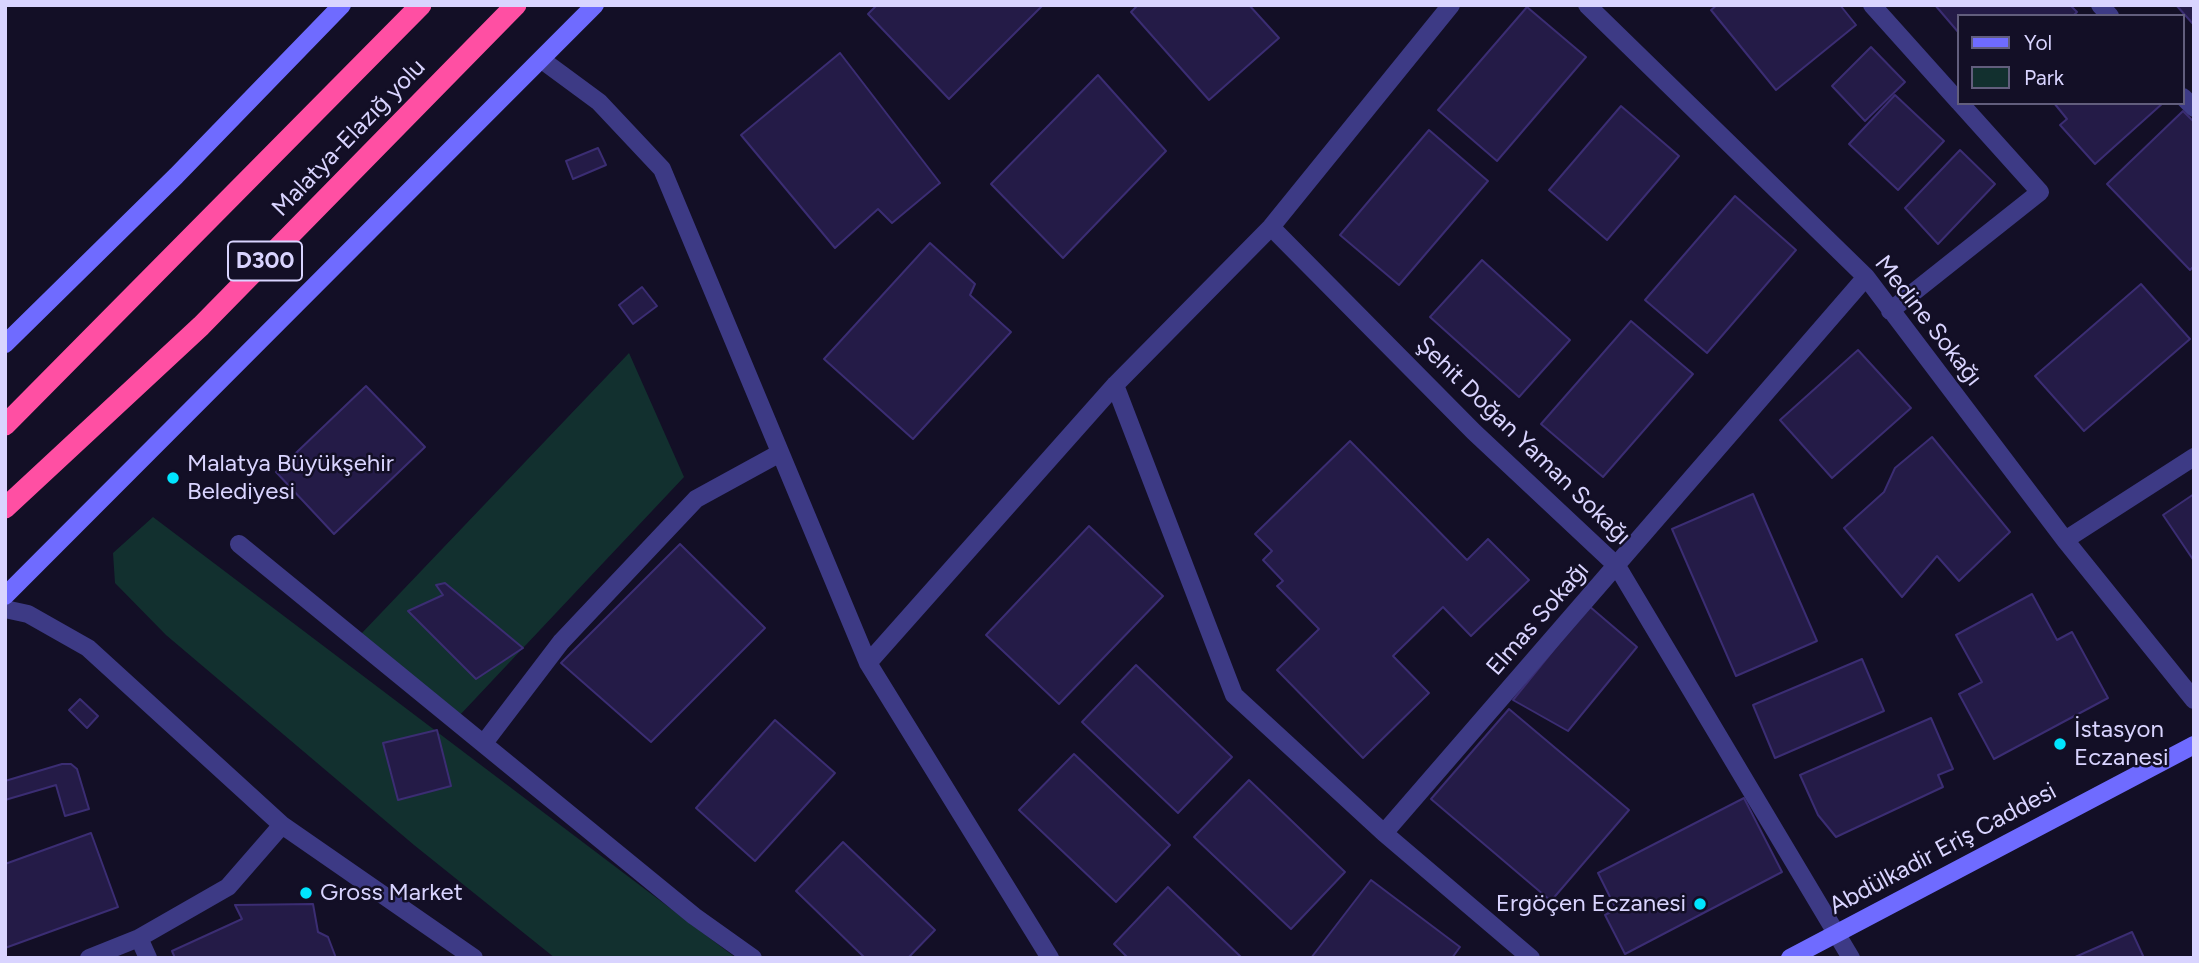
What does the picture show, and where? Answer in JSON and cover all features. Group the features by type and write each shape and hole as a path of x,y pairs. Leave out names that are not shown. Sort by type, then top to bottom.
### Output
{"highway":[{"name":"Malatya-Elazığ yolu","path":"8,423 421,5"},
{"name":"Malatya-Elazığ yolu","path":"5,508 201,326 516,5"}],"main road":[{"path":"5,344 176,176 342,5"},
{"path":"5,596 595,5"},
{"name":"Abdülkadir Eriş Caddesi","path":"1790,958 2194,745"}],"street":[{"path":"868,663 1115,385 1271,227 1451,5"},
{"name":"Medine Sokağı","path":"1587,5 1866,277 2065,540 2194,700"},
{"path":"1872,5 1958,101"},
{"path":"542,61 599,102 662,169 868,663 1050,958"},
{"path":"1890,311 2040,192 1962,105"},
{"name":"Şehit Doğan Yaman Sokağı","path":"1271,227 1474,432 1617,566 1851,958"},
{"name":"Elmas Sokağı","path":"1384,833 1866,277"},
{"path":"1115,385 1234,695 1384,833 1531,958"},
{"path":"484,743 561,642 696,499 780,453"},
{"path":"2065,540 2194,457"},
{"path":"239,544 694,916 753,958"},
{"path":"5,609 28,614 88,648 282,824 474,958"},
{"path":"89,958 139,938 228,887 282,824"},
{"path":"139,938 148,958"}],"green space":[{"path":"629,353 684,477 459,716 361,634"},
{"path":"153,517 736,958 555,958 414,845 166,635 115,583 113,553"}],"building":[{"path":"877,5 1043,5 949,99 868,14"},
{"path":"1138,5 1249,5 1279,38 1209,100 1131,12"},
{"path":"1717,5 1840,5 1856,25 1776,90 1711,10"},
{"path":"1935,5 2070,5 2077,12 1958,14 1958,32"},
{"path":"2176,5 2194,5 2194,25 2185,14"},
{"path":"1527,7 1586,57 1497,161 1438,110"},
{"path":"1871,47 1905,82 1865,121 1832,86"},
{"path":"840,53 940,183 892,223 878,209 835,248 741,135"},
{"path":"1098,75 1166,151 1063,258 991,184"},
{"path":"1895,95 1944,141 1898,190 1849,144"},
{"path":"2056,105 2161,105 2095,164 2060,125 2067,119"},
{"path":"1621,106 1679,156 1607,240 1549,190"},
{"path":"2183,111 2194,122 2194,266 2190,270 2107,184"},
{"path":"1429,130 1488,181 1399,285 1340,235"},
{"path":"598,148 606,165 573,179 566,161"},
{"path":"1960,150 1995,184 1938,244 1905,208"},
{"path":"1735,196 1796,250 1707,353 1645,300"},
{"path":"930,243 975,284 970,295 1011,332 913,439 824,359"},
{"path":"1482,260 1570,340 1519,397 1430,317"},
{"path":"2141,284 2190,339 2084,431 2035,376"},
{"path":"642,287 657,306 633,324 619,305"},
{"path":"1631,321 1693,374 1603,477 1541,424"},
{"path":"1858,350 1911,408 1832,478 1780,420"},
{"path":"366,386 425,447 334,534 276,472"},
{"path":"1932,437 2010,532 1959,581 1937,556 1902,597 1844,528 1884,492 1895,468"},
{"path":"1350,441 1467,560 1488,539 1529,580 1471,636 1443,607 1393,656 1429,693 1363,758 1277,670 1319,629 1277,586 1283,581 1263,560 1272,551 1255,534"},
{"path":"1753,494 1817,641 1736,676 1672,529"},
{"path":"2194,494 2194,561 2163,515"},
{"path":"1089,526 1163,596 1059,704 986,635"},
{"path":"680,544 765,628 651,742 561,663"},
{"path":"445,583 523,648 476,679 408,611 443,595 436,585"},
{"path":"2032,594 2057,640 2072,632 2108,698 1994,759 1959,694 1982,682 1956,635"},
{"path":"1589,606 1637,647 1568,731 1513,700"},
{"path":"1862,659 1884,711 1775,758 1753,705"},
{"path":"1136,665 1232,757 1178,813 1082,722"},
{"path":"80,699 98,716 87,728 69,710"},
{"path":"1509,709 1629,810 1551,901 1431,799"},
{"path":"1931,718 1953,769 1938,775 1943,787 1836,837 1818,815 1800,775"},
{"path":"775,720 835,773 755,861 696,808"},
{"path":"437,730 451,786 398,800 383,743"},
{"path":"1074,754 1170,845 1116,902 1019,810"},
{"path":"62,764 71,764 77,769 89,809 65,816 56,785 5,800 5,781"},
{"path":"1249,780 1345,872 1291,929 1194,837"},
{"path":"1744,798 1782,872 1625,954 1605,915 1616,909 1598,873"},
{"path":"91,833 118,907 5,948 5,864"},
{"path":"843,842 935,930 908,958 865,958 796,891"},
{"path":"1371,880 1460,947 1452,958 1311,958"},
{"path":"1168,887 1242,958 1128,958 1114,944"},
{"path":"313,904 318,932 328,937 336,958 175,958 172,951 242,919 235,905"},
{"path":"2132,932 2144,958 2073,958"}],"place":[{"name":"Malatya Büyükşehir Belediyesi","path":"173,478"},
{"name":"İstasyon Eczanesi","path":"2060,744"},
{"name":"Gross Market","path":"306,893"},
{"name":"Ergöçen Eczanesi","path":"1700,904"}]}
